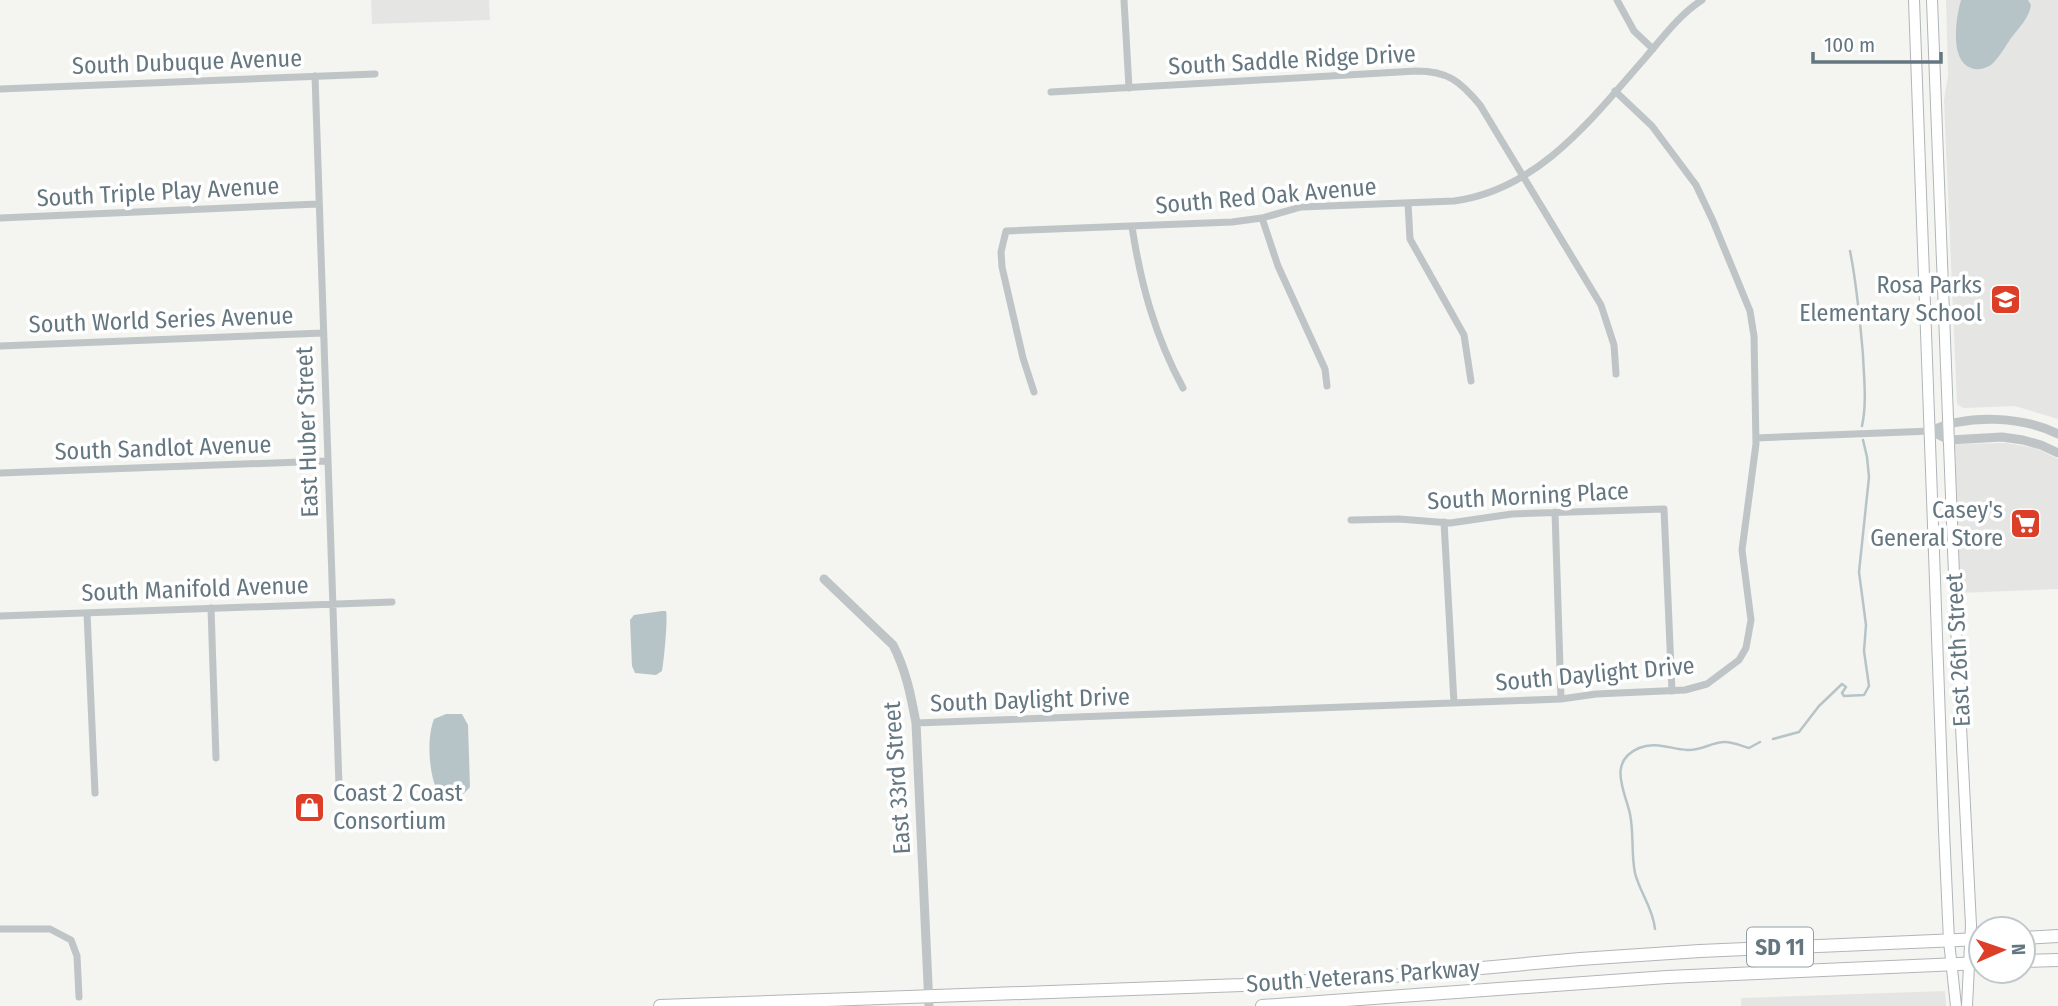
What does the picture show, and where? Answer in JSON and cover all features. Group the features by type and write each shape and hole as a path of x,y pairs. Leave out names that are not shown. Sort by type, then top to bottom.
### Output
{"highway":[{"path":"2037,937 2058,936"},
{"name":"South Veterans Parkway","path":"660,1006 929,1001 1393,976 1660,954 1967,940"},
{"path":"2037,961 2058,960"},
{"name":"South Veterans Parkway","path":"1262,1006 1667,977 1967,963"}],"main road":[{"name":"East 26th Street","path":"1914,0 1949,941 1956,1006"},
{"name":"East 26th Street","path":"1932,0 1948,422 1975,915"},
{"name":"East 26th Street","path":"1967,1006 1971,985"}],"street":[{"path":"1125,0 1129,88"},
{"path":"1617,0 1633,31 1653,49"},
{"name":"South Red Oak Avenue","path":"1034,392 1002,267 1001,252 1006,232 1232,222 1301,208 1470,199 1494,191 1523,177 1570,141 1672,27 1702,0"},
{"name":"South Saddle Ridge Drive","path":"1051,92 1416,71 1439,73 1455,80 1480,104 1601,305 1614,345 1616,374"},
{"name":"South Dubuque Avenue","path":"0,89 375,74"},
{"name":"East Huber Street","path":"315,76 339,786"},
{"name":"South Daylight Drive","path":"916,723 1562,699 1596,694 1672,691 1695,688 1719,677 1739,660 1746,648 1751,620 1742,550 1752,490 1756,438 1754,336 1750,311 1713,221 1688,173 1652,126 1615,92"},
{"path":"1408,203 1409,239 1464,335 1471,381"},
{"name":"South Triple Play Avenue","path":"0,218 318,204"},
{"path":"1262,218 1278,266 1325,369 1327,386"},
{"path":"1132,228 1147,303 1183,388"},
{"name":"South World Series Avenue","path":"0,346 323,333"},
{"path":"1756,438 1931,431 1948,422 2015,421 2038,425 2058,434"},
{"path":"1931,431 1949,440 2013,438 2041,444 2058,453"},
{"name":"South Sandlot Avenue","path":"0,473 327,461"},
{"name":"South Morning Place","path":"1351,520 1444,522 1512,514 1664,509 1672,691"},
{"path":"1555,513 1562,699"},
{"path":"1444,522 1454,703"},
{"name":"East 33rd Street","path":"824,579 892,645 905,672 916,723 929,1001"},
{"name":"South Manifold Avenue","path":"0,616 392,602"},
{"path":"211,608 216,758"},
{"path":"88,613 94,793"},
{"path":"0,929 51,929 71,940 77,956 79,997"}],"shaded area":[{"path":"371,0 489,0 490,20 372,24"},
{"name":"Rosa Parks Elementary School","path":"1946,0 2058,0 2058,419 2015,406 1963,408 1957,404 1944,100 1948,75"},
{"path":"1961,0 2028,0 2031,5 2026,19 1999,56 1985,68 1966,66 1957,50 1956,28"},
{"path":"2006,443 2036,448 2058,459 2058,589 1959,593 1955,444"},
{"path":"666,611 662,671 656,675 635,673 632,666 630,620 634,615"},
{"path":"446,714 462,714 468,725 470,787 460,796 452,798 439,795 430,758 430,737 434,719"},
{"path":"1945,991 1946,1006 1741,1006 1741,998"}],"waterway":[{"path":"1850,251 1863,355 1865,400 1862,426"},
{"path":"1773,739 1799,732 1819,706 1842,684 1846,687 1842,693 1844,696 1864,695 1869,686 1864,651 1866,625 1859,572 1869,477 1863,440"},
{"path":"1655,929 1652,914 1635,873 1630,814 1621,778 1623,761 1629,754 1645,746 1692,750 1726,742 1749,748 1760,742"}],"place":[{"name":"Rosa Parks Elementary School","path":"2005,299"},
{"name":"Casey's General Store","path":"2026,524"},
{"name":"Coast 2 Coast Consortium","path":"310,807"}]}
